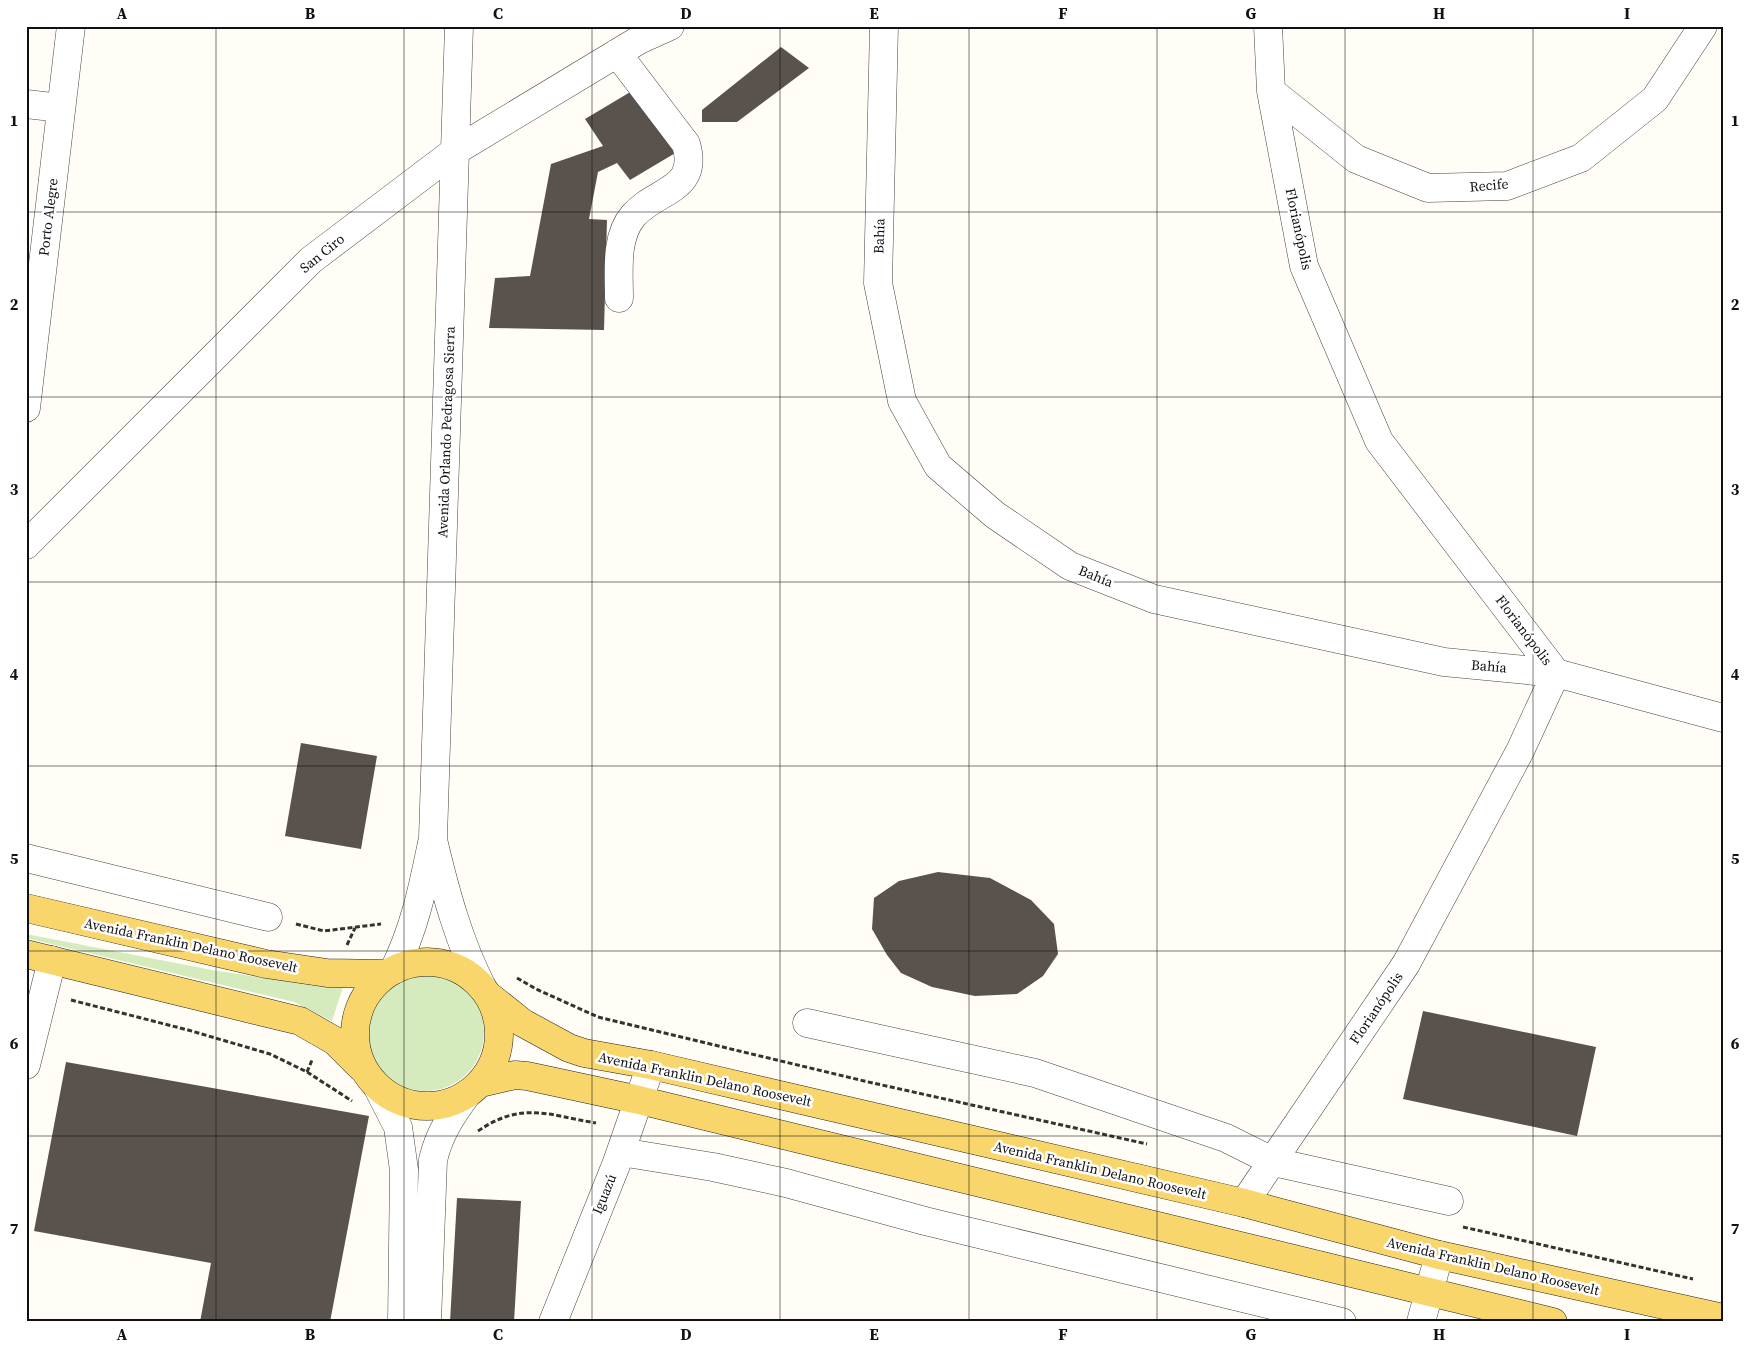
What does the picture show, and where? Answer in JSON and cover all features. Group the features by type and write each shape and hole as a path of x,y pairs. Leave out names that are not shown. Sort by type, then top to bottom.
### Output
{"main road":[{"name":"Avenida Franklin Delano Roosevelt","path":"26,908 266,964 327,973 390,972"},
{"path":"39,957 300,1021 335,1041 371,1079 394,1099 412,1105 431,1106 450,1103 474,1089 515,1076 528,1076 639,1100 1430,1294 1553,1322"},
{"path":"371,1079 356,1050 355,1028 360,1007 370,989 390,972 409,964 427,961 444,963 471,976 486,991 497,1013 500,1032 498,1050 491,1068 474,1089"},
{"name":"Avenida Franklin Delano Roosevelt","path":"486,991 523,1023 562,1044 584,1053 651,1065 1244,1204 1439,1255 1723,1318"}],"street":[{"name":"Porto Alegre","path":"26,408 71,26"},
{"name":"Avenida Orlando Pedragosa Sierra","path":"390,972 409,940 433,838 459,26"},
{"name":"San Ciro","path":"26,545 311,260 455,151 617,53 670,26"},
{"name":"Bahía","path":"884,26 878,283 902,401 938,466 995,515 1070,566 1154,600 1444,662 1556,673 1723,718"},
{"name":"Florianópolis","path":"1244,1204 1406,964 1520,751 1556,673 1379,440 1304,266 1271,92 1268,26"},
{"name":"Recife","path":"1271,92 1356,159 1365,163 1428,188 1506,186 1581,158 1655,99 1702,26"},
{"path":"617,53 686,144 690,158 684,177 669,192 647,203 632,217 619,248 619,298"},
{"path":"26,104 61,108"},
{"name":"Avenida Orlando Pedragosa Sierra","path":"433,838 447,897 465,950 486,991"},
{"path":"26,858 268,917"},
{"path":"26,1065 39,957"},
{"path":"807,1022 1035,1073 1226,1138 1274,1162 1454,1213"},
{"name":"Iguazú","path":"553,1322 621,1152 651,1065"},
{"path":"371,1079 398,1127 404,1170 402,1322"},
{"path":"427,1322 433,1160 442,1132 474,1089"},
{"path":"621,1152 713,1167 786,1183 924,1221 1342,1322"},
{"path":"1421,1322 1439,1255"}],"path":[{"path":"515,977 536,989 598,1017 864,1081 1154,1146"},
{"path":"1454,1213 1694,1279"}],"green space":[{"path":"26,934 212,970 322,987 343,987 332,1021 294,1002 26,938"},
{"path":"425,973 448,977 467,990 480,1009 484,1032 480,1055 467,1074 448,1087 425,1091 402,1087 383,1074 370,1055 366,1032 370,1009 383,990 402,977"}],"building":[{"path":"781,47 809,68 737,122 702,122 702,110"},
{"path":"637,88 677,152 630,180 617,163 598,172 589,219 607,220 604,330 489,328 495,278 530,276 551,164 603,146 585,119"},
{"path":"301,743 377,756 361,849 285,836"},
{"path":"938,872 990,878 1031,900 1054,924 1058,954 1043,976 1017,994 975,996 932,987 901,973 887,955 872,929 874,898 899,881"},
{"path":"1423,1011 1596,1047 1577,1136 1403,1099"},
{"path":"66,1062 369,1116 330,1322 200,1322 211,1263 34,1231"},
{"path":"457,1198 521,1201 514,1322 450,1322"}]}
